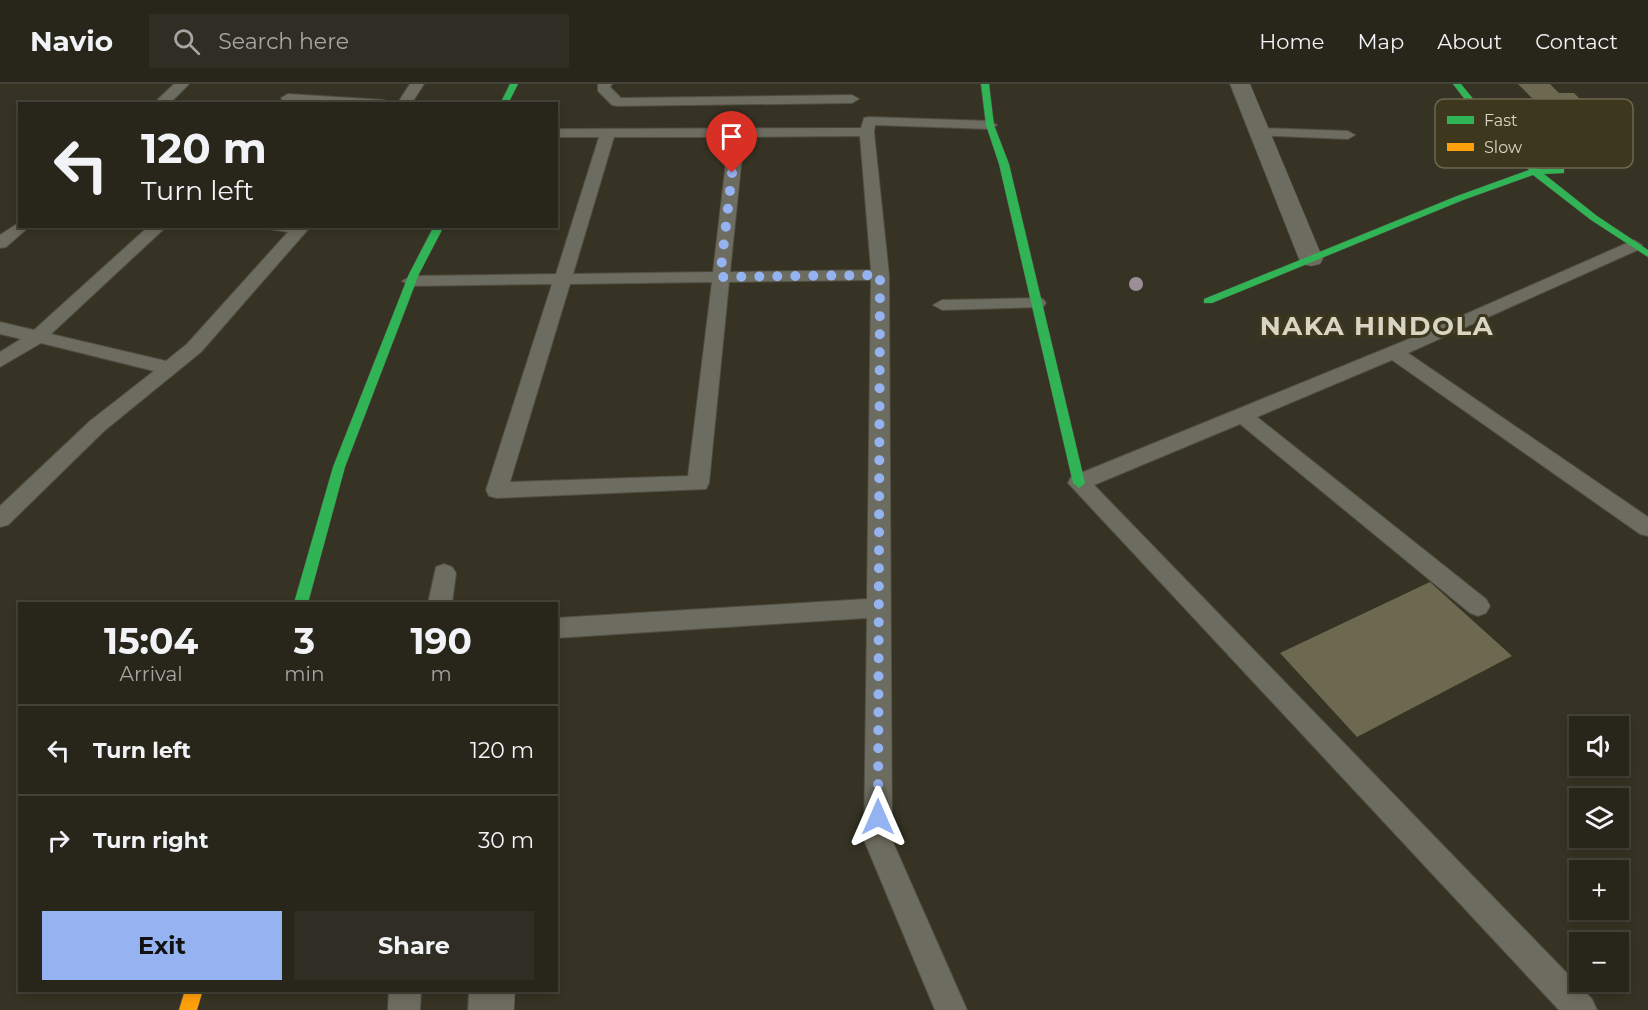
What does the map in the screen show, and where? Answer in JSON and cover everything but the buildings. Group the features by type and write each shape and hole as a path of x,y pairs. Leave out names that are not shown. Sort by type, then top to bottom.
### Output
{"street":[{"path":"505,102 514,84"},
{"path":"985,84 990,125 1004,164 1078,483"},
{"path":"1240,84 1311,259"},
{"path":"1456,84 1467,99"},
{"path":"1529,168 1591,218 1640,243"},
{"path":"1558,168 1573,182"},
{"path":"1208,301 1460,198 1533,172 1561,171"},
{"path":"1610,211 1640,243"},
{"path":"301,602 339,468 411,281 438,228"},
{"path":"188,1010 193,992"},
{"path":"491,1010 492,992"}],"lane":[{"path":"162,102 182,84"},
{"path":"286,101 303,84"},
{"path":"405,102 417,84"},
{"path":"605,84 603,88 617,102 852,99"},
{"path":"286,101 319,102"},
{"path":"951,1010 878,840 880,275 867,132 869,121 990,125"},
{"path":"608,132 497,490 698,483 737,131"},
{"path":"558,133 867,132"},
{"path":"1259,132 1348,135"},
{"path":"0,243 19,228"},
{"path":"0,361 36,338 157,228"},
{"path":"4,509 97,426 194,348 302,228"},
{"path":"1581,1010 1078,483 1393,352 1640,243"},
{"path":"411,281 880,275"},
{"path":"942,305 1036,303"},
{"path":"0,328 169,368"},
{"path":"1393,352 1648,528"},
{"path":"1242,415 1478,606"},
{"path":"440,602 444,573"},
{"path":"558,628 879,608"},
{"path":"404,1010 405,992"}],"traffic: fast":[{"path":"505,102 514,84"},
{"path":"985,84 990,125 1004,164 1079,483"},
{"path":"1457,84 1469,99"},
{"path":"1532,168 1568,199 1648,254"},
{"path":"1208,301 1460,198 1532,172 1561,171"},
{"path":"301,602 339,467 414,274 438,228"}],"traffic: slow":[{"path":"188,1010 193,992"}],"district":[{"name":"NAKA HINDOLA","path":"1377,326"}],"route":[{"path":"732,173 720,277 880,275 878,817"}]}
